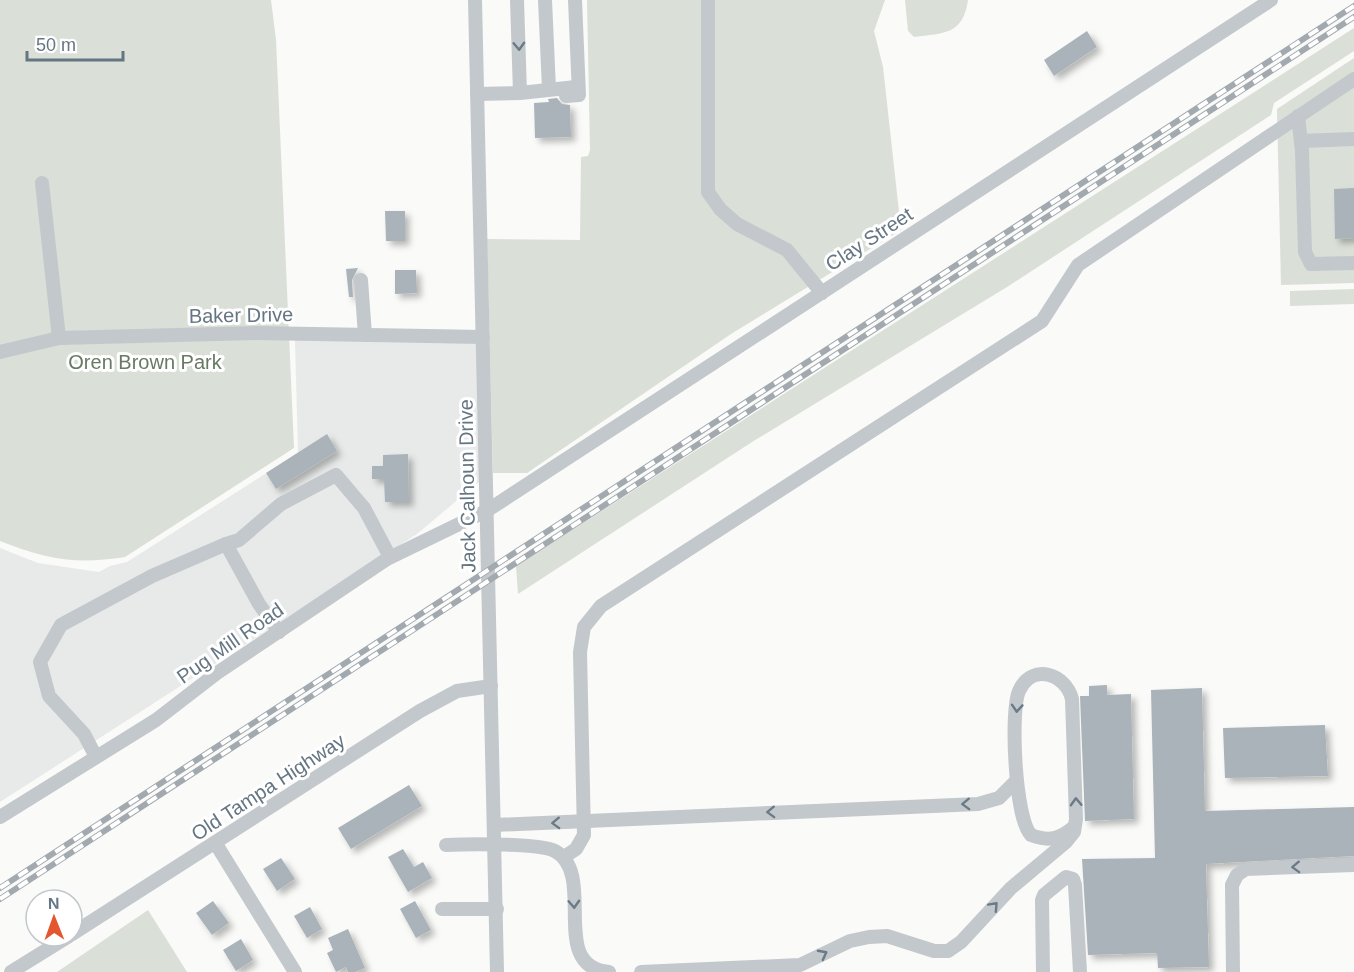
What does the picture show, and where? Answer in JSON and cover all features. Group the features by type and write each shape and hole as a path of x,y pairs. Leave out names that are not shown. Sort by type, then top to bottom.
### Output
{"street":[{"name":"Jack Calhoun Drive","path":"475,0 497,972"},
{"path":"517,0 520,93"},
{"path":"544,92 545,0"},
{"path":"566,96 579,95 575,0"},
{"path":"708,0 708,192 720,209 737,224 787,250 822,293"},
{"name":"Clay Street","path":"488,510 1266,2"},
{"path":"564,857 581,843 583,822 580,652 584,627 601,606 1042,321 1078,265 1354,79"},
{"path":"477,94 544,92 579,86"},
{"path":"1298,116 1305,252 1311,264 1354,263"},
{"path":"1301,141 1354,140"},
{"path":"42,183 59,339"},
{"path":"361,280 365,335"},
{"name":"Baker Drive","path":"0,351 59,339 257,333 483,337"},
{"path":"96,758 84,734 50,696 40,662 61,626 152,576 239,540 281,504 336,475 364,508 390,557"},
{"name":"Pug Mill Road","path":"0,817 156,720 217,673 390,557 488,510"},
{"path":"226,544 259,604 279,632"},
{"path":"641,972 800,964 850,941 868,937 887,936 934,951 948,951 962,942 1011,888 1066,842 1075,826 1070,690 1051,674 1037,674 1027,680 1019,691 1016,706 1016,781 1023,823 1030,835 1050,840 1075,826"},
{"name":"Old Tampa Highway","path":"84,926 216,844 420,711 457,691 491,686"},
{"path":"494,825 978,804 999,798 1016,781"},
{"path":"216,844 295,972"},
{"path":"446,845 546,847 564,857 573,876 577,947 582,958 589,965 599,971 609,972"},
{"path":"1233,972 1232,885 1237,875 1246,869 1354,865"},
{"path":"1043,972 1042,900 1044,895 1066,876 1073,879 1075,885 1080,972"},
{"path":"442,909 497,909"},
{"name":"Old Tampa Highway","path":"11,972 49,948"}],"shaded area":[{"path":"477,338 480,481 417,534 0,802 0,548 38,563 99,572 110,566 127,562 298,453 295,340"}],"green space":[{"name":"Oren Brown Park","path":"0,0 271,0 276,40 294,448 125,557 91,560 61,559 0,541"},
{"path":"587,0 885,0 874,31 883,67 901,230 731,334 527,473 493,473 487,239 580,240 581,157 588,156 590,150"},
{"path":"905,0 968,0 962,20 957,26 943,33 914,37 908,31"},
{"path":"1354,28 1354,51 1274,103 1271,115 1007,287 752,442 518,594 516,566"},
{"path":"1354,58 1354,283 1281,285 1277,109"},
{"path":"1354,289 1354,304 1290,306 1290,291"},
{"path":"148,910 187,972 57,972"}],"building":[{"path":"1087,31 1097,47 1054,76 1044,60"},
{"path":"557,98 562,104 570,105 571,137 535,138 534,103 549,102 548,99"},
{"path":"1354,188 1354,238 1335,239 1334,189"},
{"path":"385,211 405,211 405,241 386,241"},
{"path":"358,268 352,280 353,297 349,297 346,269"},
{"path":"395,270 416,270 417,293 395,294"},
{"path":"327,434 337,451 276,489 266,473"},
{"path":"408,454 409,502 385,502 384,479 372,479 372,466 383,466 383,455"},
{"path":"1107,685 1107,695 1131,694 1134,819 1085,821 1080,696 1089,696 1089,686"},
{"path":"1202,688 1205,811 1354,807 1354,856 1206,864 1209,967 1158,968 1157,953 1088,955 1082,859 1155,858 1151,690"},
{"path":"1325,725 1328,776 1225,778 1223,728"},
{"path":"409,785 422,806 351,849 338,828"},
{"path":"403,849 414,867 423,862 432,878 408,892 388,857"},
{"path":"281,858 295,879 277,891 263,869"},
{"path":"213,901 229,923 212,935 196,913"},
{"path":"415,901 431,930 416,938 400,909"},
{"path":"310,907 322,929 307,938 294,916"},
{"path":"348,929 365,968 348,972 346,967 336,972 327,953 333,950 328,938"},
{"path":"241,939 253,960 236,971 223,950"}],"railway":[{"path":"0,888 1354,6"},
{"path":"0,899 1354,17"}]}
